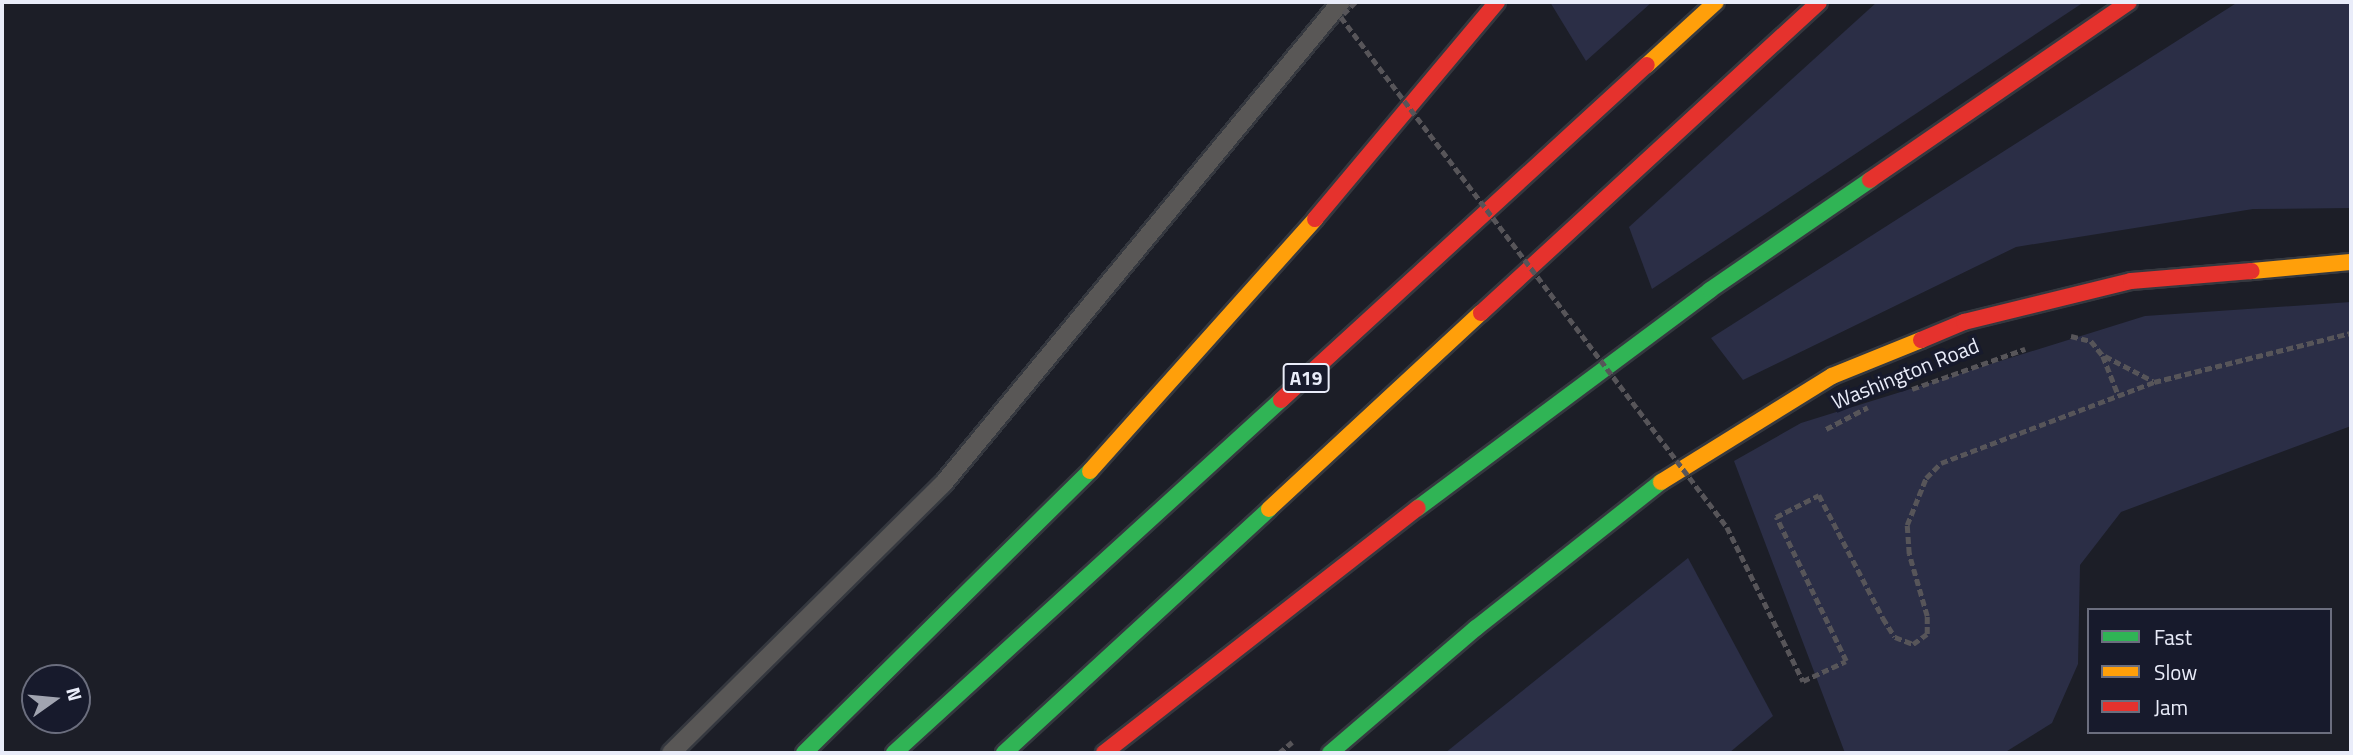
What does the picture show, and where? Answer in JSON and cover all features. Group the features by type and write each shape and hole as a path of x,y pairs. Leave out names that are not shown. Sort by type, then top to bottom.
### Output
{"main road":[{"path":"804,753 1111,451 1240,308 1497,2"},
{"name":"A19","path":"894,753 1716,2"},
{"path":"1004,753 1819,2"},
{"path":"1104,753 1392,528 1710,290 2129,2"},
{"name":"Washington Road","path":"1330,753 1476,628 1669,476 1832,376 1964,322 2131,281 2351,262"}],"lane":[{"path":"671,753 943,484 1341,2"}],"path":[{"path":"1356,2 1341,17 1727,527 1803,681 1846,661 1776,517 1819,495 1883,618 1895,637 1913,644 1927,634 1927,616 1909,554 1907,525 1926,478 1941,463 2154,382 2351,333"},
{"path":"2068,335 2091,341 2103,356 2118,394"},
{"name":"Washington Road","path":"1908,391 2032,347"},
{"path":"2103,356 2154,382"},
{"name":"Washington Road","path":"1822,431 1882,401"},
{"path":"1701,501 1711,495"}],"shaded area":[{"path":"1550,2 1652,2 1586,61"},
{"path":"1877,2 2084,2 1652,289 1629,227"},
{"path":"2238,2 2351,2 2351,208 2253,209 2016,247 1743,380 1711,338"},
{"path":"2351,302 2351,426 2121,512 2080,565 2078,664 2052,723 2004,753 1845,753 1734,461 1801,423 2145,316"},
{"path":"1688,558 1773,716 1729,753 1445,753"}],"traffic: fast":[{"path":"1418,508 1710,290 1870,180"},
{"path":"894,753 1281,400"},
{"path":"804,753 1090,471"},
{"path":"1330,753 1476,628 1661,482"},
{"path":"1004,753 1269,509"}],"traffic: slow":[{"path":"1647,65 1716,2"},
{"path":"1090,471 1315,219"},
{"path":"2252,271 2351,262"},
{"path":"1269,509 1481,313"},
{"path":"1661,482 1832,376 1921,340"}],"traffic: jam":[{"path":"1315,219 1497,2"},
{"path":"1481,313 1819,2"},
{"path":"1870,180 2129,2"},
{"path":"1281,400 1647,65"},
{"path":"1921,340 1964,322 2131,281 2252,271"},
{"path":"1104,753 1418,508"}]}
